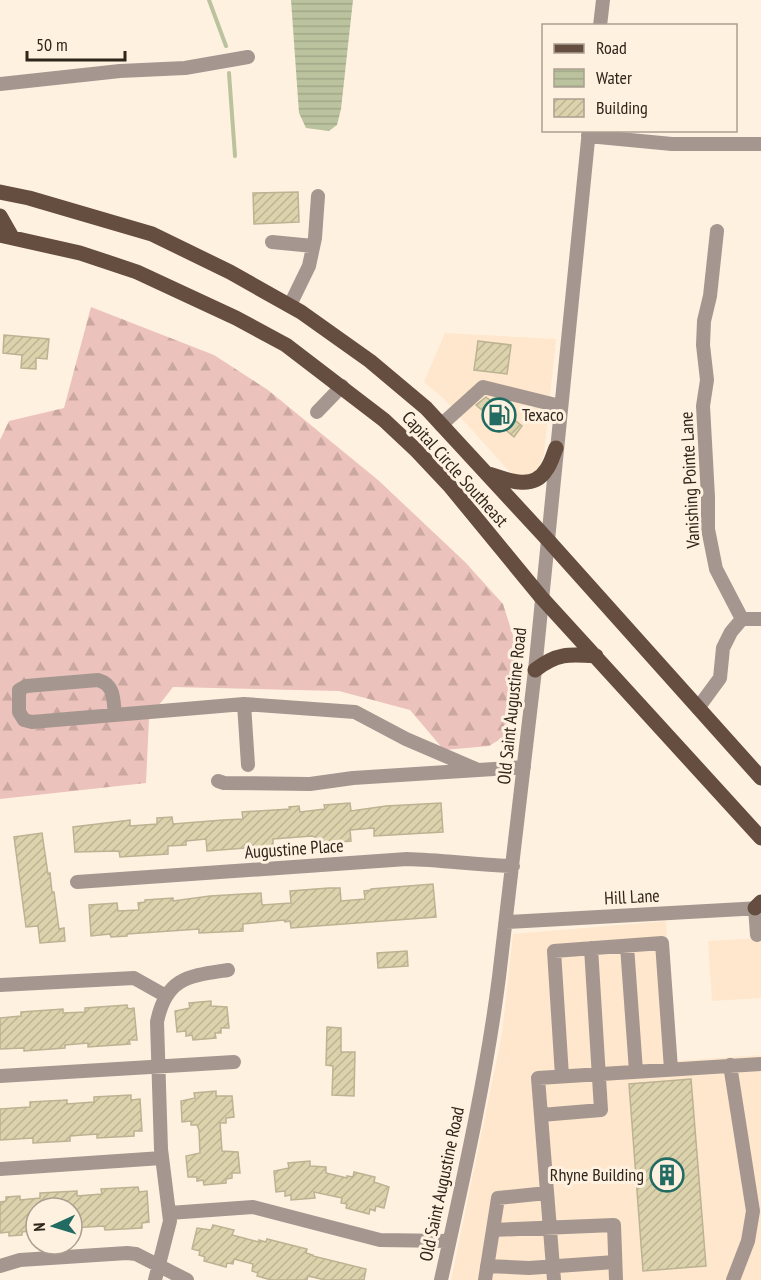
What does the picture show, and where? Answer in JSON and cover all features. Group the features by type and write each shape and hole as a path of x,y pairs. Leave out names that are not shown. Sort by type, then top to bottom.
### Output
{"main road":[{"name":"Capital Circle Southeast","path":"0,192 29,198 152,234 230,272 290,305 370,361 426,408 761,778"},
{"path":"0,216 6,236"},
{"name":"Capital Circle Southeast","path":"6,236 92,257 137,272 286,345 342,386 384,420 425,459 541,597 761,838"},
{"path":"486,473 520,483 531,481 546,471 556,448"},
{"path":"535,670 548,660 562,655 596,656"}],"street":[{"path":"600,24 603,0"},
{"path":"0,84 120,70 185,68 248,57"},
{"path":"588,133 672,144 761,144"},
{"name":"Old Saint Augustine Road","path":"441,1280 494,1019 535,670 588,133"},
{"path":"290,305 309,266 318,196"},
{"name":"Vanishing Pointe Lane","path":"717,231 710,296 704,321 707,380 704,406 708,529 716,569 742,620"},
{"path":"272,242 313,246"},
{"path":"318,412 342,386"},
{"path":"441,425 483,387 560,406"},
{"path":"698,708 720,678 723,648 730,632 742,620 761,619"},
{"path":"114,714 112,690 106,682 98,680 26,686 19,690 19,712 24,720 32,722 244,704 355,712 406,739 478,770"},
{"path":"244,704 248,765"},
{"path":"218,781 224,783 310,784 353,778 524,767"},
{"name":"Augustine Place","path":"77,882 408,859 439,860 480,866 513,866"},
{"path":"757,935 759,906"},
{"name":"Hill Lane","path":"506,922 759,906"},
{"path":"562,1076 554,951 662,943 670,1069"},
{"path":"627,946 636,1071"},
{"path":"541,1115 601,1110 591,948"},
{"path":"157,1273 170,1221 162,1158 157,1022 160,1005 173,986 187,976 228,970"},
{"path":"0,985 134,978 166,996"},
{"path":"0,1076 234,1062"},
{"path":"554,1280 538,1078 761,1064"},
{"path":"730,1065 753,1211 748,1241 734,1280"},
{"path":"0,1169 162,1158"},
{"path":"547,1193 498,1198 486,1273 553,1265 615,1262"},
{"path":"169,1213 253,1208 380,1240 449,1240"},
{"path":"493,1230 614,1225 616,1280"},
{"path":"0,1266 20,1260 127,1253 136,1254 157,1273 187,1280"}],"shaded area":[{"path":"445,333 556,339 544,454 538,471 521,476 509,471 444,399 424,382"},
{"path":"666,921 676,1061 761,1055 761,1280 451,1280 502,1034 513,934"},
{"path":"761,938 761,998 712,1001 708,941"}],"green space":[{"path":"91,307 214,355 268,390 378,480 465,562 503,604 516,645 507,735 489,746 444,750 410,710 339,691 173,687 149,718 146,783 0,799 0,440 9,421 64,408"}],"water":[{"path":"291,0 353,0 341,109 337,125 329,131 306,128 299,113"}],"building":[{"path":"298,192 299,222 254,224 253,193"},
{"path":"4,335 49,339 47,359 36,358 36,369 21,368 22,355 3,353"},
{"path":"478,341 511,345 507,374 474,370"},
{"name":"Texaco","path":"486,397 522,426 514,437 476,405"},
{"path":"350,803 351,811 386,806 441,803 443,832 374,836 374,828 350,830 351,841 330,843 315,844 315,837 312,836 273,839 273,846 207,851 206,839 186,841 186,845 168,846 168,854 120,857 119,851 75,852 73,827 130,820 130,826 157,824 157,818 172,817 173,824 243,819 242,812 290,809 289,807 299,806 300,812 325,809 324,805"},
{"path":"42,833 59,929 64,928 65,941 40,943 38,926 26,927 14,837"},
{"path":"433,884 436,917 291,928 290,921 285,922 284,920 243,924 243,931 199,933 199,929 127,934 127,936 111,937 110,934 91,936 89,905 117,903 118,911 139,910 138,903 145,902 145,900 173,898 173,901 261,893 262,905 291,903 290,891 329,888 340,888 341,901 365,899 364,891 371,889"},
{"path":"407,951 408,966 378,968 377,953"},
{"path":"211,1001 211,1006 227,1007 229,1028 221,1028 221,1033 215,1033 216,1038 193,1040 192,1035 186,1036 186,1031 177,1032 175,1011 190,1008 189,1003"},
{"path":"127,1005 128,1009 134,1008 137,1040 129,1040 130,1044 88,1047 88,1043 65,1045 65,1048 24,1051 24,1048 0,1049 0,1018 21,1016 21,1012 63,1009 63,1013 85,1012 85,1008"},
{"path":"327,1027 341,1028 341,1052 355,1052 354,1096 332,1095 333,1066 326,1065"},
{"name":"Rhyne Building","path":"691,1079 706,1266 643,1271 629,1084"},
{"path":"216,1091 216,1096 232,1096 234,1117 226,1118 226,1123 220,1123 222,1151 238,1152 240,1173 232,1173 232,1178 226,1179 226,1183 204,1185 203,1180 197,1181 197,1177 188,1177 186,1156 200,1153 199,1130 197,1125 191,1125 191,1121 182,1122 181,1101 195,1098 194,1093"},
{"path":"131,1095 131,1100 140,1099 142,1131 134,1131 134,1136 97,1138 97,1134 70,1136 70,1141 33,1143 33,1138 0,1140 0,1109 30,1107 30,1102 67,1100 67,1104 94,1102 94,1097"},
{"path":"310,1161 310,1166 326,1167 326,1173 347,1178 347,1176 353,1177 354,1172 375,1177 374,1182 389,1187 384,1208 376,1206 375,1211 370,1209 369,1214 346,1208 347,1204 341,1203 342,1198 314,1192 315,1198 291,1200 291,1195 285,1196 285,1191 276,1192 274,1171 289,1168 288,1163"},
{"path":"138,1187 139,1192 147,1191 149,1222 142,1223 142,1228 105,1230 104,1226 84,1227 84,1196 77,1196 102,1194 101,1189"},
{"path":"77,1191 77,1196 40,1196 40,1193"},
{"path":"20,1196 20,1200 24,1200 24,1232 22,1235 9,1236 9,1232 0,1233 0,1202 6,1201 6,1197"},
{"path":"213,1225 234,1230 232,1235 259,1242 259,1240 266,1242 267,1239 307,1249 306,1253 313,1256 366,1269 364,1280 325,1280 308,1276 307,1280 271,1280 257,1276 258,1273 252,1271 253,1264 234,1259 233,1264 227,1263 226,1267 204,1261 205,1257 199,1255 200,1251 192,1249 197,1228 211,1230"}],"waterway":[{"path":"209,0 226,46"},
{"path":"229,73 235,156"}],"place":[{"name":"Texaco","path":"499,415"},
{"name":"Rhyne Building","path":"667,1175"}]}
